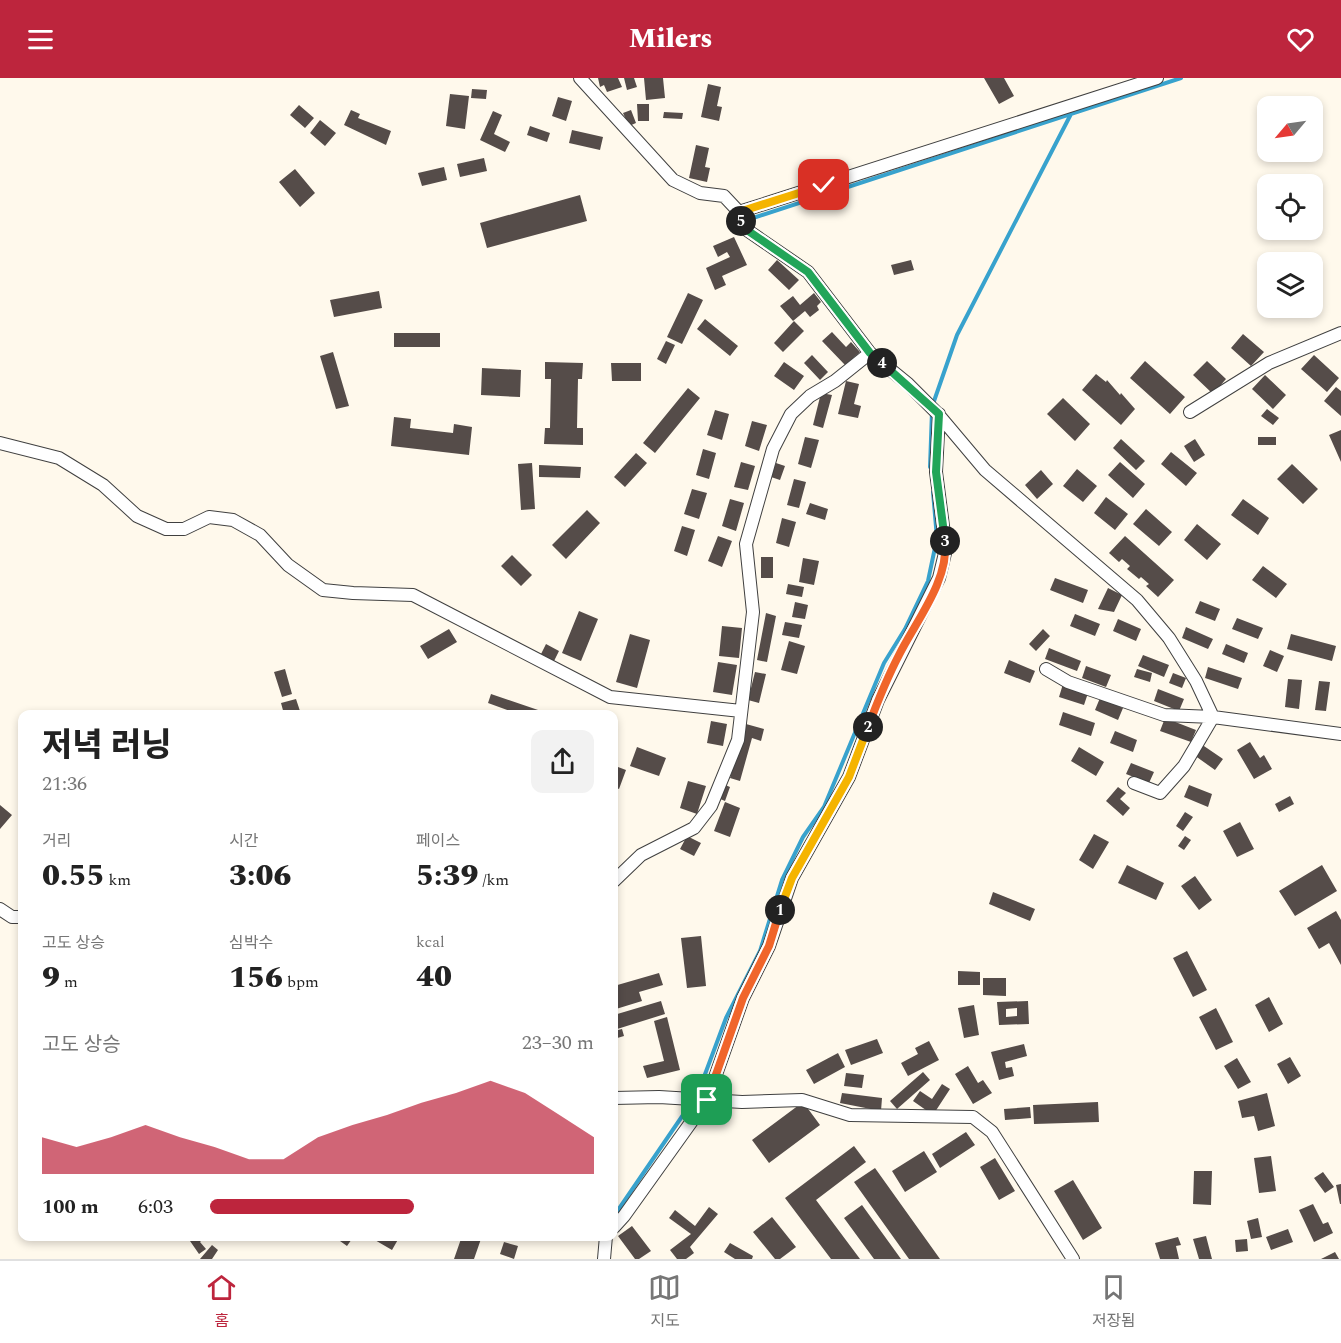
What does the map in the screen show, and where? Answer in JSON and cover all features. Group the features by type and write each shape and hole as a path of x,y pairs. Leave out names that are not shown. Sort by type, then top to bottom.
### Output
{"street":[{"path":"579,78 673,180 700,193 724,196 739,212 744,228 808,272 870,353 938,414 985,470 1137,600 1169,638 1196,681 1213,717"},
{"path":"739,212 1157,78"},
{"path":"1190,412 1269,363 1341,333"},
{"path":"618,877 642,855 694,828 711,806 738,740 753,612 746,544 773,449 791,414 810,396 835,381 870,353"},
{"path":"618,1222 707,1100 743,998 769,946 792,878 849,777 878,700 939,578 946,549 936,472 938,414"},
{"path":"0,443 59,458 103,485 137,516 166,529 184,529 209,517 233,520 260,536 288,564 323,590 353,594 413,595 610,697 741,711"},
{"path":"1046,669 1068,682 1164,715 1213,717 1341,734"},
{"path":"1134,783 1160,793 1184,766 1213,717"},
{"path":"0,909 18,917"},
{"path":"618,1098 802,1100 850,1115 907,1118 973,1117 992,1132 1072,1259"},
{"path":"604,1259 606,1241"}],"building":[{"path":"598,78 618,78 622,87 607,92 604,85 600,87"},
{"path":"624,78 634,78 637,87 627,90"},
{"path":"644,78 663,78 665,98 646,100"},
{"path":"984,78 1004,78 1014,96 999,104"},
{"path":"708,84 721,87 717,106 722,107 719,121 701,117"},
{"path":"472,89 487,90 486,99 471,98"},
{"path":"450,94 469,96 465,129 446,126"},
{"path":"558,97 572,101 566,121 552,116"},
{"path":"637,104 649,104 649,121 638,121"},
{"path":"299,105 314,118 305,128 290,115"},
{"path":"351,110 360,114 358,118 391,131 386,145 344,125"},
{"path":"631,110 636,123 629,126 623,113"},
{"path":"493,111 502,115 494,134 510,142 505,152 480,140"},
{"path":"664,112 683,113 682,119 663,118"},
{"path":"320,120 336,133 325,146 310,133"},
{"path":"530,126 550,133 547,142 527,135"},
{"path":"572,130 603,137 600,150 569,143"},
{"path":"696,145 709,148 705,167 710,168 707,182 689,178"},
{"path":"484,158 487,171 460,177 457,164"},
{"path":"444,167 447,180 422,186 418,173"},
{"path":"295,169 315,193 300,207 279,182"},
{"path":"580,195 587,221 487,248 480,223"},
{"path":"734,237 747,265 722,276 726,285 715,290 706,268 730,257 727,252 718,257 713,246"},
{"path":"777,260 799,280 789,290 768,270"},
{"path":"911,260 914,270 894,275 891,265"},
{"path":"379,291 382,308 334,317 330,300"},
{"path":"688,293 703,300 682,344 667,337"},
{"path":"814,293 821,302 817,306 819,310 810,317 805,311 793,321 780,306 793,296 800,305"},
{"path":"705,319 738,346 730,356 697,329"},
{"path":"794,321 804,331 783,352 774,343"},
{"path":"832,332 846,347 851,342 860,352 845,365 822,341"},
{"path":"394,333 440,333 440,347 394,347"},
{"path":"1243,334 1264,352 1251,366 1231,348"},
{"path":"666,341 675,345 666,364 657,359"},
{"path":"333,352 349,406 336,409 320,356"},
{"path":"812,355 828,372 820,380 804,363"},
{"path":"1314,355 1339,378 1327,392 1301,369"},
{"path":"1145,361 1185,397 1170,414 1130,378"},
{"path":"1207,361 1226,379 1213,394 1193,375"},
{"path":"545,362 583,363 582,379 578,379 577,428 583,428 583,445 544,444 545,428 550,428 551,379 545,379"},
{"path":"784,362 804,376 794,390 774,376"},
{"path":"611,363 641,363 641,381 612,381"},
{"path":"482,368 521,370 520,397 481,395"},
{"path":"1096,374 1106,382 1107,380 1135,409 1121,425 1082,390"},
{"path":"1265,375 1286,395 1273,409 1252,389"},
{"path":"846,381 859,384 854,404 861,406 858,418 838,414"},
{"path":"1336,387 1341,391 1341,416 1324,401"},
{"path":"688,388 700,398 655,453 643,443"},
{"path":"821,393 832,395 823,428 813,425"},
{"path":"1063,398 1090,424 1075,441 1047,414"},
{"path":"1267,409 1279,418 1273,425 1261,416"},
{"path":"715,410 729,414 722,440 707,435"},
{"path":"394,417 411,419 410,428 453,433 454,424 472,427 469,455 391,446"},
{"path":"752,421 767,425 759,451 745,446"},
{"path":"1341,430 1341,462 1329,435"},
{"path":"805,437 819,440 811,468 798,464"},
{"path":"1258,437 1276,437 1276,445 1258,445"},
{"path":"1121,439 1145,461 1136,470 1113,448"},
{"path":"1195,439 1205,455 1194,462 1184,446"},
{"path":"703,449 716,453 709,479 696,475"},
{"path":"1171,452 1197,473 1186,486 1161,464"},
{"path":"636,453 647,463 625,487 614,477"},
{"path":"741,462 755,466 748,490 734,487"},
{"path":"1120,462 1145,484 1133,498 1108,475"},
{"path":"532,463 535,509 521,510 518,464"},
{"path":"776,463 785,466 780,480 771,477"},
{"path":"1292,464 1318,489 1303,504 1277,479"},
{"path":"539,465 581,467 580,478 539,477"},
{"path":"1077,469 1097,486 1083,502 1063,486"},
{"path":"1041,470 1053,484 1037,499 1025,485"},
{"path":"794,479 806,482 799,508 787,505"},
{"path":"692,489 707,493 699,519 684,514"},
{"path":"1106,497 1128,514 1115,530 1094,513"},
{"path":"730,499 744,503 736,531 722,526"},
{"path":"1243,499 1269,518 1258,535 1231,515"},
{"path":"810,503 828,509 825,520 806,514"},
{"path":"1146,509 1172,532 1159,546 1133,524"},
{"path":"587,510 600,523 566,559 552,545"},
{"path":"782,518 796,522 789,547 776,543"},
{"path":"1197,524 1221,544 1207,560 1184,540"},
{"path":"682,526 695,530 687,556 674,551"},
{"path":"718,536 732,541 722,567 708,561"},
{"path":"1125,536 1174,580 1158,597 1146,586 1149,584 1127,569 1130,566 1122,559 1119,562 1109,553"},
{"path":"512,555 532,575 521,586 501,566"},
{"path":"761,557 773,557 773,578 761,578"},
{"path":"803,558 819,561 814,585 799,582"},
{"path":"1263,566 1287,584 1276,598 1252,580"},
{"path":"1055,578 1088,590 1083,603 1050,590"},
{"path":"788,584 804,587 802,597 786,594"},
{"path":"1108,588 1122,595 1114,612 1098,609"},
{"path":"1200,601 1220,609 1215,621 1195,613"},
{"path":"795,602 808,605 805,619 792,617"},
{"path":"579,611 598,619 581,661 562,653"},
{"path":"766,613 776,616 767,662 757,660"},
{"path":"1075,614 1100,624 1095,636 1070,626"},
{"path":"1237,618 1263,628 1258,639 1232,629"},
{"path":"1118,619 1141,629 1136,641 1113,631"},
{"path":"785,622 802,625 799,638 782,635"},
{"path":"722,626 742,628 739,658 719,656"},
{"path":"1186,627 1213,639 1208,649 1182,638"},
{"path":"449,629 457,642 428,659 420,646"},
{"path":"1043,629 1050,636 1036,651 1029,644"},
{"path":"630,634 650,640 637,688 616,682"},
{"path":"1291,634 1336,646 1332,661 1287,649"},
{"path":"789,641 805,646 797,674 781,670"},
{"path":"546,644 559,651 554,661 541,654"},
{"path":"1226,644 1248,653 1244,663 1222,654"},
{"path":"1049,648 1081,661 1077,671 1045,659"},
{"path":"1270,650 1284,656 1277,672 1263,666"},
{"path":"1143,655 1169,665 1164,677 1138,666"},
{"path":"1009,660 1035,671 1030,683 1004,673"},
{"path":"718,662 737,665 732,695 713,692"},
{"path":"1086,666 1111,675 1106,687 1082,678"},
{"path":"1208,667 1242,678 1238,689 1205,678"},
{"path":"285,669 292,694 282,697 274,672"},
{"path":"1137,669 1152,673 1150,682 1134,677"},
{"path":"755,672 766,674 759,703 748,700"},
{"path":"1173,673 1186,678 1182,688 1169,683"},
{"path":"1288,679 1302,680 1299,709 1285,707"},
{"path":"1319,681 1330,682 1326,711 1315,710"},
{"path":"1063,684 1088,693 1084,705 1059,697"},
{"path":"1158,689 1184,699 1179,711 1154,701"},
{"path":"491,694 538,710 507,710 488,703"},
{"path":"1100,698 1123,708 1118,720 1095,710"},
{"path":"296,699 300,710 283,710 281,703"},
{"path":"1063,712 1095,723 1091,736 1059,725"},
{"path":"1165,718 1196,730 1191,742 1160,731"},
{"path":"711,721 727,724 723,746 707,743"},
{"path":"746,724 764,729 761,741 752,738 740,781 730,778"},
{"path":"1115,731 1137,740 1133,752 1110,743"},
{"path":"1250,742 1260,758 1264,755 1272,769 1254,779 1237,750"},
{"path":"1201,744 1223,759 1215,770 1194,755"},
{"path":"637,747 666,758 659,776 630,766"},
{"path":"1079,747 1104,762 1096,776 1071,761"},
{"path":"1131,763 1154,772 1149,783 1126,774"},
{"path":"618,767 626,770 618,789"},
{"path":"688,781 706,786 697,814 680,808"},
{"path":"723,784 730,787 725,801 718,798"},
{"path":"1189,785 1212,794 1208,807 1184,797"},
{"path":"1118,787 1126,793 1120,799 1130,808 1123,816 1106,801"},
{"path":"1290,796 1294,804 1279,812 1275,804"},
{"path":"725,802 740,808 730,837 714,831"},
{"path":"0,805 12,815 0,829"},
{"path":"1185,812 1193,817 1183,831 1176,826"},
{"path":"1240,822 1254,849 1237,857 1223,831"},
{"path":"1094,834 1109,842 1093,869 1079,860"},
{"path":"687,836 701,843 694,856 680,849"},
{"path":"1185,836 1191,840 1184,850 1178,846"},
{"path":"1127,865 1164,883 1156,900 1118,883"},
{"path":"1322,865 1337,891 1295,916 1279,891"},
{"path":"1195,876 1212,900 1199,910 1181,886"},
{"path":"993,892 1035,909 1030,921 989,904"},
{"path":"1336,911 1341,920 1341,965 1329,943 1319,949 1307,928"},
{"path":"701,936 706,986 687,988 681,938"},
{"path":"1187,951 1207,990 1193,997 1173,958"},
{"path":"958,971 980,972 980,985 958,985"},
{"path":"659,973 663,985 639,992 642,1001 618,1008 618,985"},
{"path":"983,978 1006,978 1006,996 983,995"},
{"path":"1269,997 1283,1024 1269,1032 1255,1005"},
{"path":"661,1001 665,1014 618,1029 618,1014"},
{"path":"1028,1001 1029,1024 999,1025 997,1002","holes":["1017,1008 1017,1016 1006,1017 1006,1009"]},
{"path":"974,1005 979,1035 964,1038 958,1008"},
{"path":"1216,1008 1233,1042 1216,1050 1199,1017"},
{"path":"667,1017 680,1070 647,1078 643,1066 664,1061 654,1021"},
{"path":"622,1029 624,1036 618,1038 618,1030"},
{"path":"877,1039 883,1053 851,1065 845,1050"},
{"path":"929,1041 939,1060 908,1076 901,1063 918,1054 915,1048"},
{"path":"1024,1044 1027,1056 1005,1062 1006,1068 1012,1067 1014,1076 999,1080 991,1052"},
{"path":"838,1053 845,1067 814,1084 806,1070"},
{"path":"1290,1057 1301,1076 1288,1084 1277,1064"},
{"path":"1237,1058 1251,1082 1238,1089 1224,1066"},
{"path":"968,1066 978,1083 983,1080 992,1093 973,1104 955,1074"},
{"path":"923,1072 930,1080 897,1109 890,1101"},
{"path":"846,1073 864,1075 862,1088 844,1086"},
{"path":"942,1084 950,1089 933,1115 913,1101 920,1091 932,1099"},
{"path":"842,1093 882,1098 881,1111 840,1103"},
{"path":"1267,1093 1275,1126 1258,1131 1254,1116 1242,1118 1238,1101"},
{"path":"803,1102 820,1125 769,1163 752,1140"},
{"path":"1098,1102 1099,1122 1034,1124 1033,1105"},
{"path":"1030,1107 1031,1118 1005,1120 1004,1109"},
{"path":"966,1132 975,1145 940,1168 932,1154"},
{"path":"854,1146 866,1162 816,1200 860,1259 831,1259 785,1198"},
{"path":"924,1151 937,1172 905,1192 892,1171"},
{"path":"1271,1156 1276,1191 1259,1193 1254,1158"},
{"path":"995,1158 1015,1191 999,1200 980,1167"},
{"path":"875,1168 940,1259 909,1259 854,1182"},
{"path":"1194,1171 1212,1171 1211,1205 1193,1204"},
{"path":"1323,1172 1334,1187 1325,1193 1314,1178"},
{"path":"1073,1180 1102,1228 1083,1240 1054,1191"},
{"path":"1341,1184 1341,1204 1340,1204 1336,1185"},
{"path":"1313,1204 1323,1224 1328,1222 1333,1233 1314,1242 1299,1210"},
{"path":"862,1205 901,1259 874,1259 844,1218"},
{"path":"709,1207 718,1214 690,1247 694,1253 686,1259 677,1259 670,1250 691,1234 669,1218 675,1210 695,1226"},
{"path":"772,1217 796,1247 780,1259 775,1259 753,1232"},
{"path":"1258,1218 1262,1237 1251,1239 1247,1221"},
{"path":"632,1226 651,1251 639,1259 635,1259 618,1236"},
{"path":"1288,1229 1293,1242 1271,1250 1266,1237"},
{"path":"1206,1236 1212,1259 1199,1259 1193,1239"},
{"path":"1178,1237 1181,1245 1176,1246 1179,1259 1160,1259 1155,1243"},
{"path":"1247,1239 1248,1251 1236,1252 1235,1240"},
{"path":"190,1241 201,1241 206,1249 199,1254"},
{"path":"340,1241 350,1241 347,1246"},
{"path":"377,1241 397,1241 392,1250"},
{"path":"460,1241 480,1241 474,1259 454,1259"},
{"path":"504,1242 518,1246 514,1259 500,1254"},
{"path":"730,1243 753,1256 752,1259 735,1259 724,1252"},
{"path":"212,1245 218,1250 212,1259 200,1259"},
{"path":"1335,1252 1339,1259 1321,1259"}],"waterway":[{"path":"750,219 1181,78"},
{"path":"933,404 957,335 1071,114"},
{"path":"930,467 932,411"},
{"path":"618,1210 698,1093 726,1018 760,951 782,880 803,837 824,807 884,663 905,629 928,581 937,538 933,492"}],"route":[{"path":"707,1100 743,998 769,946 792,878 849,777 878,700 939,578 946,549 936,472 939,414 908,384 870,353 808,272 744,228 739,212 824,185"}]}
